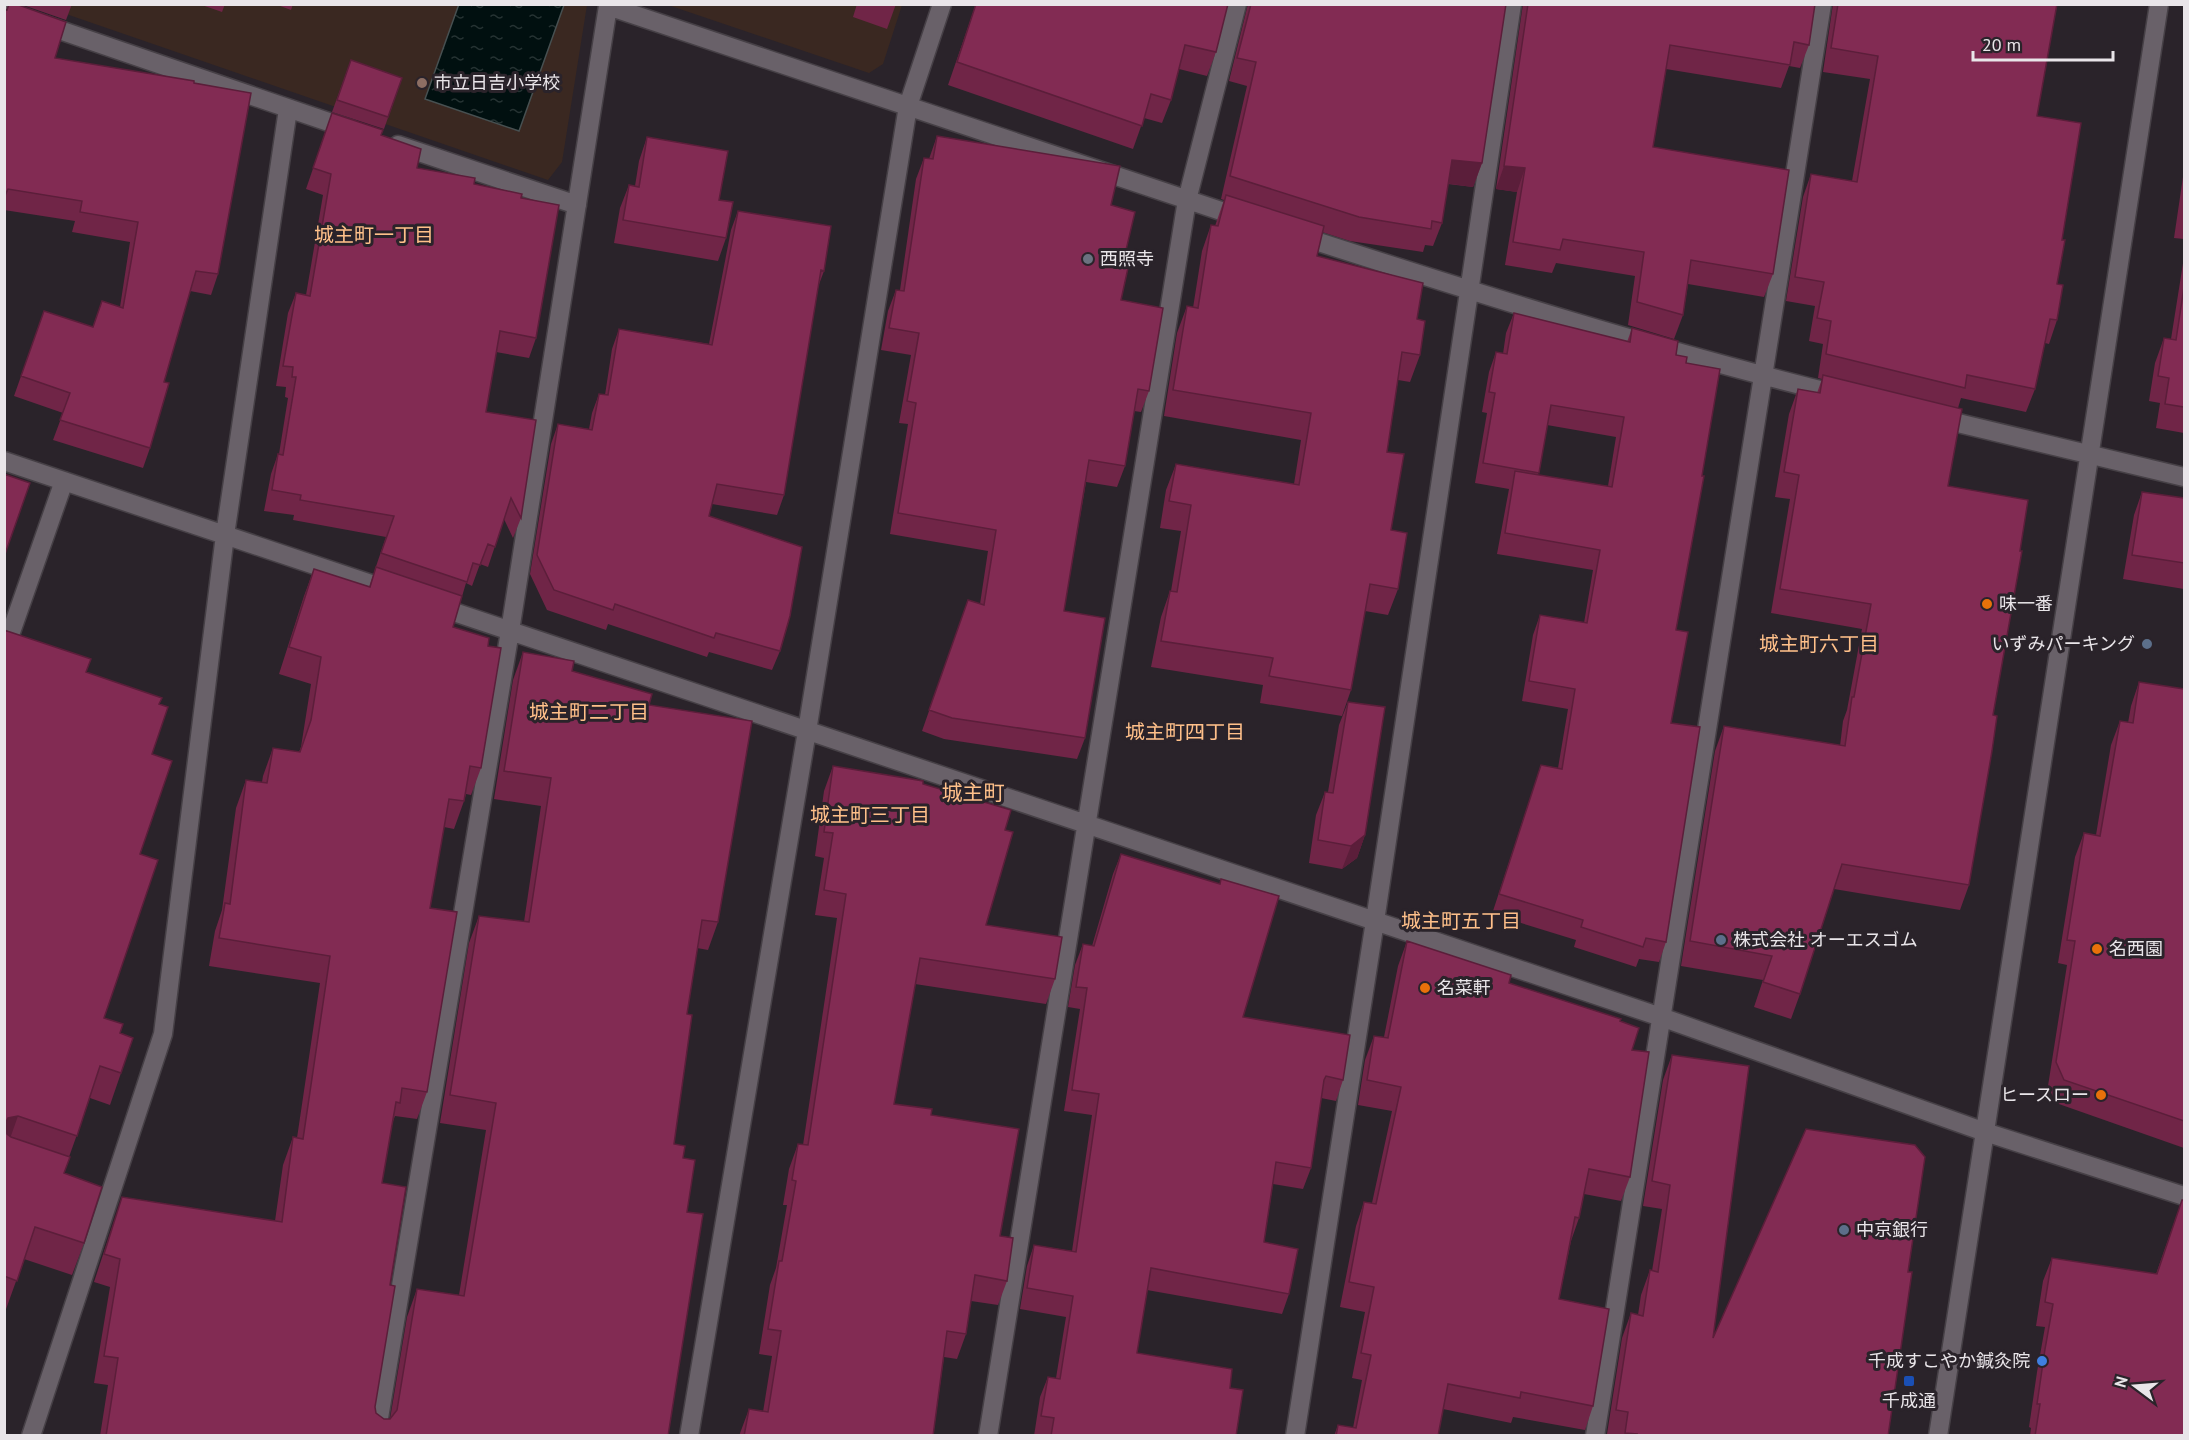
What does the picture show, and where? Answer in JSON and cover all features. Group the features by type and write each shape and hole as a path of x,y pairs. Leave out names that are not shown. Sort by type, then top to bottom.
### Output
{"street":[{"path":"689,1436 909,106 942,4"},
{"path":"988,1436 1187,200 1237,4"},
{"path":"1295,1436 1375,921 1512,4"},
{"path":"1594,1436 1822,4"},
{"path":"1938,1436 2159,4"},
{"path":"376,1436 510,631 608,6 1255,222"},
{"path":"4,11 577,205"},
{"path":"31,1436 163,1034 225,535 288,109"},
{"path":"1278,229 1470,291 1763,376 1853,398"},
{"path":"1921,414 2184,477"},
{"path":"4,461 1661,1017 1985,1132 2184,1196"},
{"path":"4,652 64,481"},
{"path":"89,1187 110,1194"}],"shaded area":[{"name":"市立日吉小学校","path":"40,5 587,5 562,162 548,180"},
{"path":"668,5 902,5 883,64 869,73"}],"water":[{"path":"459,4 564,5 519,131 425,99"}],"building":[{"path":"9,4 16,4 66,22 55,58 251,93 218,274 196,271 164,382 169,383 150,448 60,420 70,393 21,376 44,311 93,327 102,301 123,308 138,222 80,212 82,201 8,189 4,198 4,9 7,10"},
{"path":"976,4 1228,4 1216,52 1185,45 1171,100 1151,94 1142,126 957,62"},
{"path":"1251,4 1506,4 1482,163 1452,160 1442,223 1432,221 1431,229 1359,217 1230,176 1256,62 1237,58"},
{"path":"1528,4 1815,4 1809,45 1794,42 1790,65 1670,45 1653,147 1789,170 1773,274 1691,260 1683,315 1637,302 1644,252 1563,239 1560,250 1513,242 1525,168 1504,166"},
{"path":"1838,4 2057,4 2037,116 2081,123 2062,240 2065,240 2057,284 2063,285 2057,320 2050,319 2035,389 1967,375 1965,388 1826,354 1831,321 1817,318 1824,282 1795,277 1811,174 1857,182 1878,56 1831,48"},
{"path":"351,60 402,78 388,117 337,100"},
{"path":"332,113 383,130 381,135 421,149 417,168 475,178 474,184 522,194 521,198 559,205 536,338 500,331 486,412 536,420 521,518 511,498 495,547 488,544 480,565 473,563 467,582 381,553 394,516 300,500 301,495 272,490 278,454 283,455 296,377 292,377 293,367 283,366 296,293 310,296 331,174 313,168"},
{"path":"937,136 1120,166 1111,205 1135,212 1122,267 1128,268 1121,300 1163,308 1149,391 1138,389 1125,466 1089,460 1064,611 1105,618 1085,738 952,718 929,710 968,600 984,605 996,530 898,513 916,403 907,401 919,333 889,328 896,290 904,291 924,158 933,159"},
{"path":"647,137 728,151 719,200 733,202 726,238 623,220 629,185 639,187"},
{"path":"1226,195 1324,226 1317,256 1423,283 1417,319 1425,321 1420,355 1402,352 1387,452 1404,454 1391,530 1407,533 1398,589 1370,584 1351,690 1269,676 1273,658 1161,641 1170,591 1177,592 1191,505 1169,501 1176,464 1299,485 1311,413 1173,390 1187,306 1198,308 1211,225 1218,226"},
{"path":"738,211 831,226 824,271 821,270 784,495 717,484 709,516 802,547 790,616 780,651 716,633 714,638 615,604 613,610 554,590 537,555 558,424 592,430 599,394 608,395 619,329 712,345"},
{"path":"2184,287 2184,407 2165,404 2169,378 2158,376 2164,338 2176,340"},
{"path":"1514,313 1630,342 1632,328 1678,341 1676,355 1687,357 1686,363 1720,369 1702,476 1704,476 1676,630 1688,632 1671,723 1700,727 1666,942 1646,938 1643,947 1581,927 1583,920 1499,894 1541,765 1562,769 1575,689 1529,681 1540,615 1587,623 1600,550 1505,533 1515,471 1612,487 1624,417 1551,405 1539,473 1483,463 1495,393 1489,392 1496,352 1507,354"},
{"path":"1823,375 1962,409 1948,486 2028,500 2020,551 2022,551 1993,715 1997,716 1992,751 1969,885 1842,864 1800,994 1763,982 1772,956 1690,941 1724,726 1845,746 1852,697 1854,697 1871,604 1780,589 1799,475 1784,472 1798,389 1820,393"},
{"path":"4,474 30,483 4,557"},
{"path":"2142,492 2184,498 2184,563 2132,555"},
{"path":"376,567 462,596 453,627 489,638 488,646 501,648 481,768 470,766 464,801 449,799 430,908 457,912 427,1092 402,1088 400,1103 396,1102 382,1183 406,1187 390,1285 395,1286 375,1407 376,1413 384,1419 390,1419 397,1410 417,1289 464,1296 496,1103 450,1095 479,916 529,922 551,778 504,771 523,652 574,661 572,671 652,694 649,705 752,721 718,922 702,920 687,1014 692,1015 674,1144 685,1146 683,1158 695,1160 687,1212 703,1214 668,1436 106,1436 118,1358 104,1356 120,1259 104,1254 122,1197 282,1222 293,1137 303,1139 330,956 219,938 225,903 230,904 246,780 267,783 273,748 300,752 311,720 321,657 289,647 314,569 370,587"},
{"path":"4,630 91,659 86,672 162,698 159,704 168,707 152,754 172,761 140,854 158,860 104,1018 123,1024 120,1033 133,1038 121,1073 100,1066 77,1136 18,1116 8,1118 5,1124 7,1134 11,1137 70,1157 64,1173 102,1187 84,1243 35,1227 17,1281 4,1276"},
{"path":"2139,682 2184,689 2184,1121 2064,1080 2056,1062 2075,941 2067,940 2084,833 2100,836 2120,721 2133,723"},
{"path":"1348,702 1385,707 1365,835 1351,846 1318,840 1325,792 1333,793"},
{"path":"833,766 923,781 923,784 1011,810 1005,830 1013,832 986,925 1062,937 1055,979 920,958 894,1104 932,1109 931,1115 1019,1129 1000,1236 1013,1238 1007,1281 975,1275 966,1334 947,1331 933,1436 744,1436 749,1409 768,1412 781,1331 768,1329 779,1261 782,1261 796,1181 792,1180 798,1144 808,1145 846,894 824,890 833,833 824,832"},
{"path":"1121,854 1220,884 1221,879 1279,896 1243,1017 1350,1035 1343,1080 1326,1076 1324,1080 1311,1168 1276,1162 1264,1242 1298,1249 1289,1294 1151,1268 1137,1353 1232,1369 1230,1388 1243,1390 1236,1436 1051,1436 1054,1418 1041,1416 1048,1377 1060,1379 1073,1296 1027,1288 1034,1245 1076,1252 1099,1094 1072,1090 1087,988 1076,987 1083,944 1094,946"},
{"path":"1407,941 1511,975 1509,983 1621,1019 1620,1021 1639,1028 1632,1050 1649,1052 1630,1177 1589,1169 1579,1218 1575,1217 1559,1299 1609,1309 1593,1406 1521,1392 1520,1398 1448,1384 1438,1436 1336,1436 1338,1425 1356,1428 1371,1355 1361,1353 1374,1287 1349,1282 1364,1202 1376,1204 1401,1087 1367,1080 1374,1036 1388,1038"},
{"path":"1672,1055 1749,1066 1713,1338 1806,1129 1915,1145 1925,1157 1908,1272 1912,1272 1888,1436 1636,1436 1637,1434 1625,1433 1628,1412 1616,1410 1631,1313 1643,1316 1650,1270 1658,1272 1670,1185 1652,1181"},
{"path":"2182,1200 2184,1200 2184,1436 2035,1436 2040,1404 2037,1404 2053,1304 2045,1302 2052,1258 2157,1274"}],"place":[{"name":"市立日吉小学校","path":"422,83"},
{"name":"西照寺","path":"1088,259"},
{"name":"味一番","path":"1987,604"},
{"name":"いずみパーキング","path":"2147,644"},
{"name":"株式会社 オーエスゴム","path":"1721,940"},
{"name":"名西園","path":"2097,949"},
{"name":"名菜軒","path":"1425,988"},
{"name":"ヒースロー","path":"2101,1095"},
{"name":"中京銀行","path":"1844,1230"},
{"name":"千成すこやか鍼灸院","path":"2042,1361"},
{"name":"千成通","path":"1909,1381"}],"district":[{"name":"城主町一丁目","path":"374,235"},
{"name":"城主町六丁目","path":"1819,644"},
{"name":"城主町二丁目","path":"589,712"},
{"name":"城主町四丁目","path":"1185,732"},
{"name":"城主町","path":"973,793"},
{"name":"城主町三丁目","path":"870,815"},
{"name":"城主町五丁目","path":"1461,921"}]}
